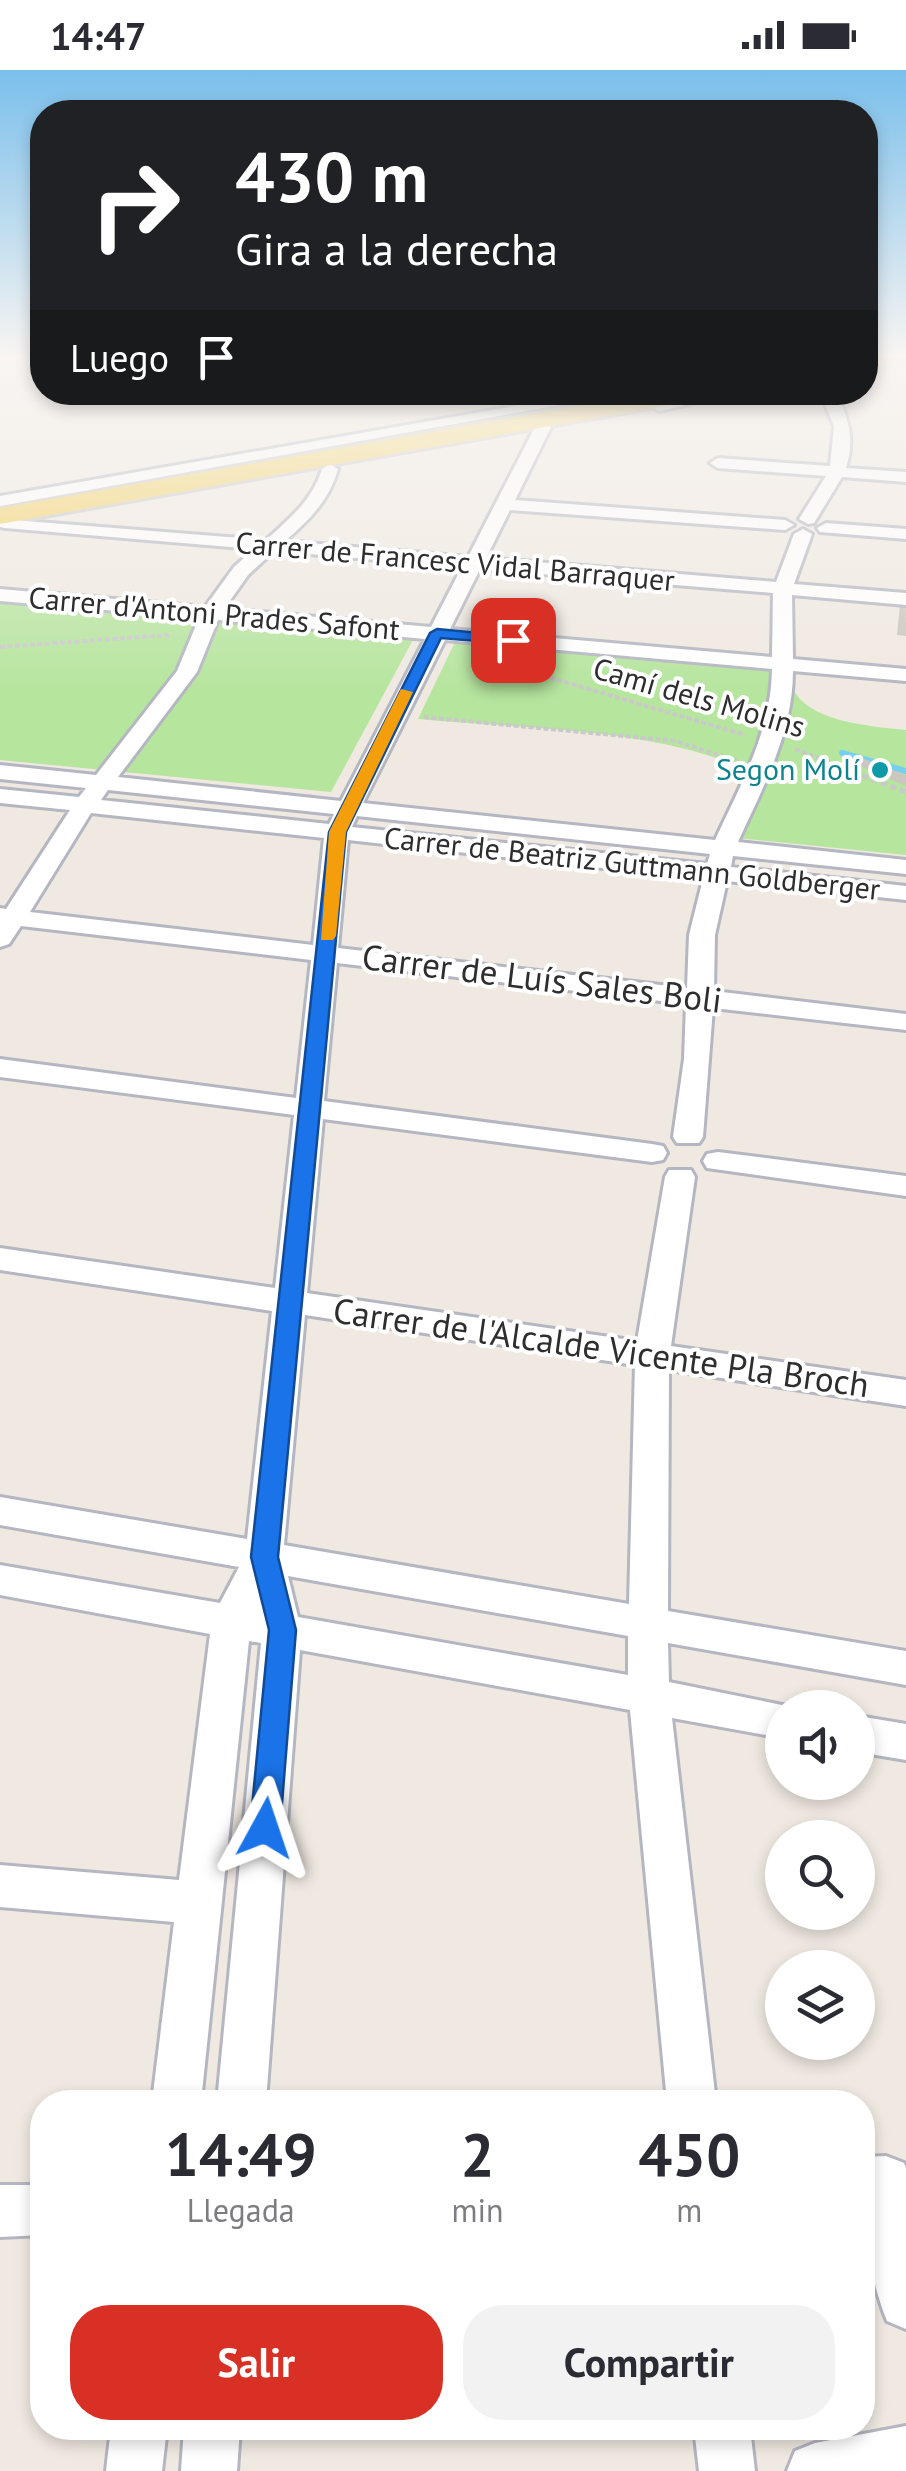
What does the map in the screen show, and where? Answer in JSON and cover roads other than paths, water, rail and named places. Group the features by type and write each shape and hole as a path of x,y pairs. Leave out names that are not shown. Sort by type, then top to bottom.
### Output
{"main road":[{"path":"1,514 248,468"},
{"path":"1,514 265,468"}],"street":[{"path":"1,514 236,468"},
{"path":"1,514 287,468"},
{"path":"242,2090 282,1630 264,1557 342,820 522,468"},
{"path":"784,468 906,477"},
{"path":"688,1136 698,1058 702,936 716,873 723,848 771,743 782,694 779,664 783,589 806,526 837,468"},
{"path":"4,924 84,806 187,672 211,614 240,571 270,547 315,500 330,469"},
{"path":"504,504 906,534"},
{"name":"Carrer de Francesc Vidal Barraquer","path":"1,514 270,547 906,599"},
{"name":"Carrer d'Antoni Prades Safont","path":"0,595 906,675"},
{"name":"Carrer de Beatriz Guttmann Goldberger","path":"0,772 101,783 716,873 906,893"},
{"name":"Carrer de Beatriz Guttmann Goldberger","path":"0,796 84,806 723,848 906,867"},
{"name":"Carrer de Luís Sales Boli","path":"4,924 325,954 906,1022"},
{"path":"0,1068 310,1108 666,1165 702,1175 718,1161 906,1186"},
{"path":"690,2090 649,1696 652,1356 666,1165 663,1140 688,1136 709,1144 718,1161"},
{"name":"Carrer de l'Alcalde Vicente Pla Broch","path":"0,1259 906,1393"},
{"path":"0,1511 906,1668"},
{"path":"177,2090 231,1621 264,1557"},
{"path":"0,1580 765,1717"},
{"path":"875,1737 906,1742"},
{"path":"0,1886 199,1903"},
{"path":"875,2181 886,2181 906,2302"},
{"path":"0,2212 30,2211"},
{"path":"134,2471 138,2440"},
{"path":"208,2471 211,2440"},
{"path":"723,2440 726,2471"},
{"path":"815,2471 906,2454"}],"waterway":[{"path":"842,753 906,771"}],"place":[{"name":"Segon Molí","path":"880,770"}]}
